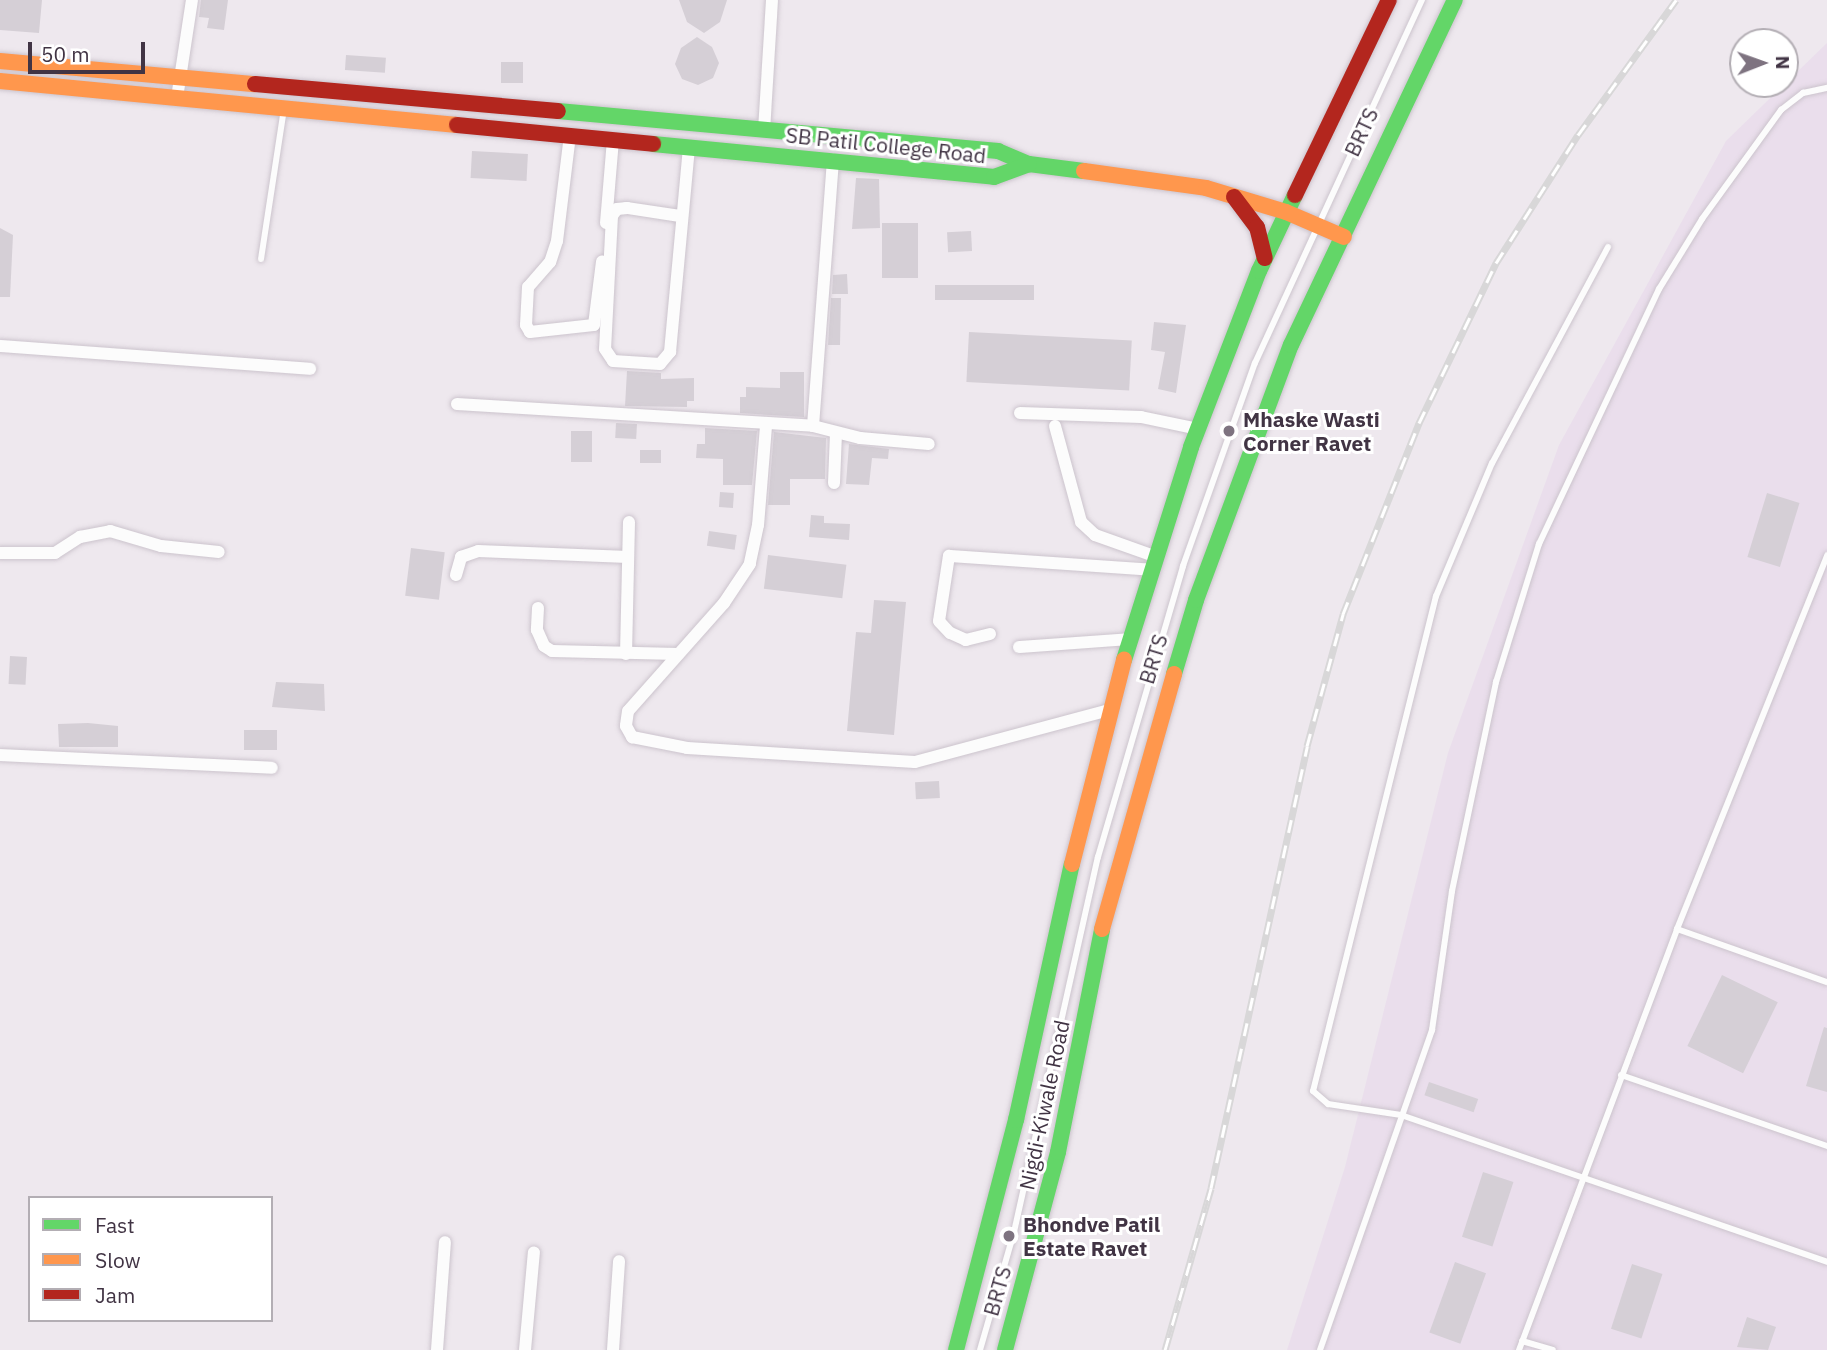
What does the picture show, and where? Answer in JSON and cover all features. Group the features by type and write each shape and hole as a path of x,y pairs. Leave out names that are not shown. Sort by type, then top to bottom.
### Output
{"main road":[{"name":"Nigdi-Kiwale Road","path":"956,1350 1016,1120 1109,710 1130,639 1198,429 1265,258 1389,0"},
{"name":"Nigdi-Kiwale Road","path":"1004,1350 1058,1152 1106,907 1196,600 1291,345 1345,237 1455,0"},
{"name":"SB Patil College Road","path":"0,61 998,151 1028,164"},
{"name":"SB Patil College Road","path":"0,81 994,177 1028,164"},
{"path":"1028,164 1160,180 1234,197 1286,212 1345,237"},
{"path":"1234,197 1257,227 1265,258"}],"street":[{"path":"177,98 192,0"},
{"path":"764,131 772,0"},
{"path":"570,135 557,241 550,262 534,278 526,300 526,325 537,334 594,325 613,139"},
{"path":"680,216 627,208 617,209 612,216 605,349 613,361 666,361 689,146"},
{"path":"813,426 833,160"},
{"path":"0,346 310,369"},
{"path":"457,404 766,426 813,426 836,433 929,444"},
{"path":"1020,413 1141,417 1198,429"},
{"path":"766,426 758,525 750,564 724,603 628,711 626,726 641,742 915,762 1109,710"},
{"path":"1055,426 1081,522 1095,535 1155,564"},
{"path":"834,482 836,433"},
{"path":"626,654 629,522"},
{"path":"0,553 55,553 80,537 110,531 161,547 219,552"},
{"path":"456,575 461,557 478,551 628,557"},
{"path":"989,634 966,640 950,633 939,621 949,556 1155,564"},
{"path":"538,608 537,630 552,651 678,654"},
{"path":"1019,647 1130,639"},
{"path":"0,755 272,768"},
{"path":"437,1350 445,1242"},
{"path":"525,1350 534,1252"},
{"path":"613,1350 619,1261"}],"lane":[{"name":"BRTS","path":"979,1350 1014,1232 1098,857 1151,666 1229,431 1318,225 1422,0"},
{"path":"1320,1350 1432,1030 1452,891 1496,682 1539,544 1659,289 1702,219 1781,110 1803,93 1827,88"},
{"path":"261,259 284,107"},
{"path":"1608,247 1492,463 1436,596 1313,1091 1328,1104 1401,1115 1582,1181 1827,1262"},
{"path":"1519,1350 1677,929 1827,555"},
{"path":"1677,929 1827,982"},
{"path":"1621,1074 1827,1146"},
{"path":"1522,1341 1553,1350"}],"shaded area":[{"path":"1827,43 1827,1350 1287,1350 1345,1167 1448,753 1559,445 1726,141 1770,98 1799,98 1799,70"}],"building":[{"path":"0,0 42,0 39,33 0,30"},
{"path":"201,0 228,0 224,30 207,28 209,18 199,17"},
{"path":"679,0 727,0 720,22 704,33 687,22"},
{"path":"697,37 712,47 719,63 713,78 698,85 682,79 675,64 681,48"},
{"path":"346,55 386,58 385,73 345,70"},
{"path":"501,62 523,62 523,83 501,83"},
{"path":"472,151 528,154 527,181 471,178"},
{"path":"856,178 879,179 880,228 852,229"},
{"path":"882,223 918,223 918,278 882,278"},
{"path":"0,228 13,235 10,297 0,297"},
{"path":"971,231 972,251 948,252 947,232"},
{"path":"847,274 848,294 832,294 833,275"},
{"path":"935,285 1034,285 1034,300 935,300"},
{"path":"831,298 841,298 840,345 828,345"},
{"path":"1154,322 1186,325 1176,393 1158,389 1165,352 1151,350"},
{"path":"969,332 1132,341 1129,390 966,382"},
{"path":"627,371 661,373 661,379 694,378 694,401 687,401 687,407 625,406"},
{"path":"780,372 804,372 804,417 740,413 740,397 746,397 746,387 780,388"},
{"path":"616,423 637,424 636,439 615,438"},
{"path":"705,428 757,431 752,485 723,485 723,459 696,458 697,444 705,444"},
{"path":"571,431 592,431 592,462 571,462"},
{"path":"774,432 826,438 825,479 790,479 790,505 768,505"},
{"path":"849,444 889,449 888,459 872,458 869,485 846,484"},
{"path":"640,450 661,450 661,463 640,463"},
{"path":"720,492 734,493 733,508 719,507"},
{"path":"1767,493 1800,503 1780,567 1747,557"},
{"path":"811,515 824,516 824,523 850,524 849,540 809,537"},
{"path":"709,531 737,535 735,550 707,546"},
{"path":"411,548 445,552 439,600 405,596"},
{"path":"768,555 846,565 842,598 764,589"},
{"path":"874,600 906,602 894,735 847,731 856,632 871,633"},
{"path":"10,656 27,657 26,685 9,684"},
{"path":"276,682 324,684 325,711 272,707"},
{"path":"58,724 118,726 118,747 59,747"},
{"path":"244,730 277,730 277,750 244,750"},
{"path":"939,781 940,798 916,799 915,782"},
{"path":"1722,975 1778,1002 1743,1073 1687,1046"},
{"path":"1824,1027 1827,1028 1827,1092 1806,1086"},
{"path":"1429,1082 1478,1099 1474,1112 1424,1095"},
{"path":"1483,1172 1513,1182 1492,1247 1462,1237"},
{"path":"1455,1262 1486,1273 1460,1344 1429,1332"},
{"path":"1632,1264 1662,1274 1641,1339 1611,1329"},
{"path":"1747,1317 1776,1327 1768,1350 1737,1347"}],"railway":[{"path":"1165,1350 1211,1188 1307,746 1343,614 1419,423 1496,263 1578,135 1676,0"}],"traffic: fast":[{"path":"1174,674 1196,600 1291,345 1455,0"},
{"path":"558,111 998,151 1029,164 1084,171"},
{"path":"653,144 994,177 1029,164"},
{"path":"1124,660 1191,447 1259,271 1295,195"},
{"path":"956,1350 1016,1120 1072,864"},
{"path":"1005,1350 1058,1152 1102,929"}],"traffic: slow":[{"path":"0,61 255,84"},
{"path":"0,81 457,125"},
{"path":"1084,171 1206,188 1286,212 1344,237"},
{"path":"1072,864 1124,660"},
{"path":"1102,929 1174,674"}],"traffic: jam":[{"path":"1295,195 1389,0"},
{"path":"255,84 558,111"},
{"path":"457,125 653,144"},
{"path":"1234,197 1257,227 1265,258"}],"place":[{"name":"Mhaske Wasti Corner Ravet","path":"1229,431"},
{"name":"Bhondve Patil Estate Ravet","path":"1009,1236"}]}
